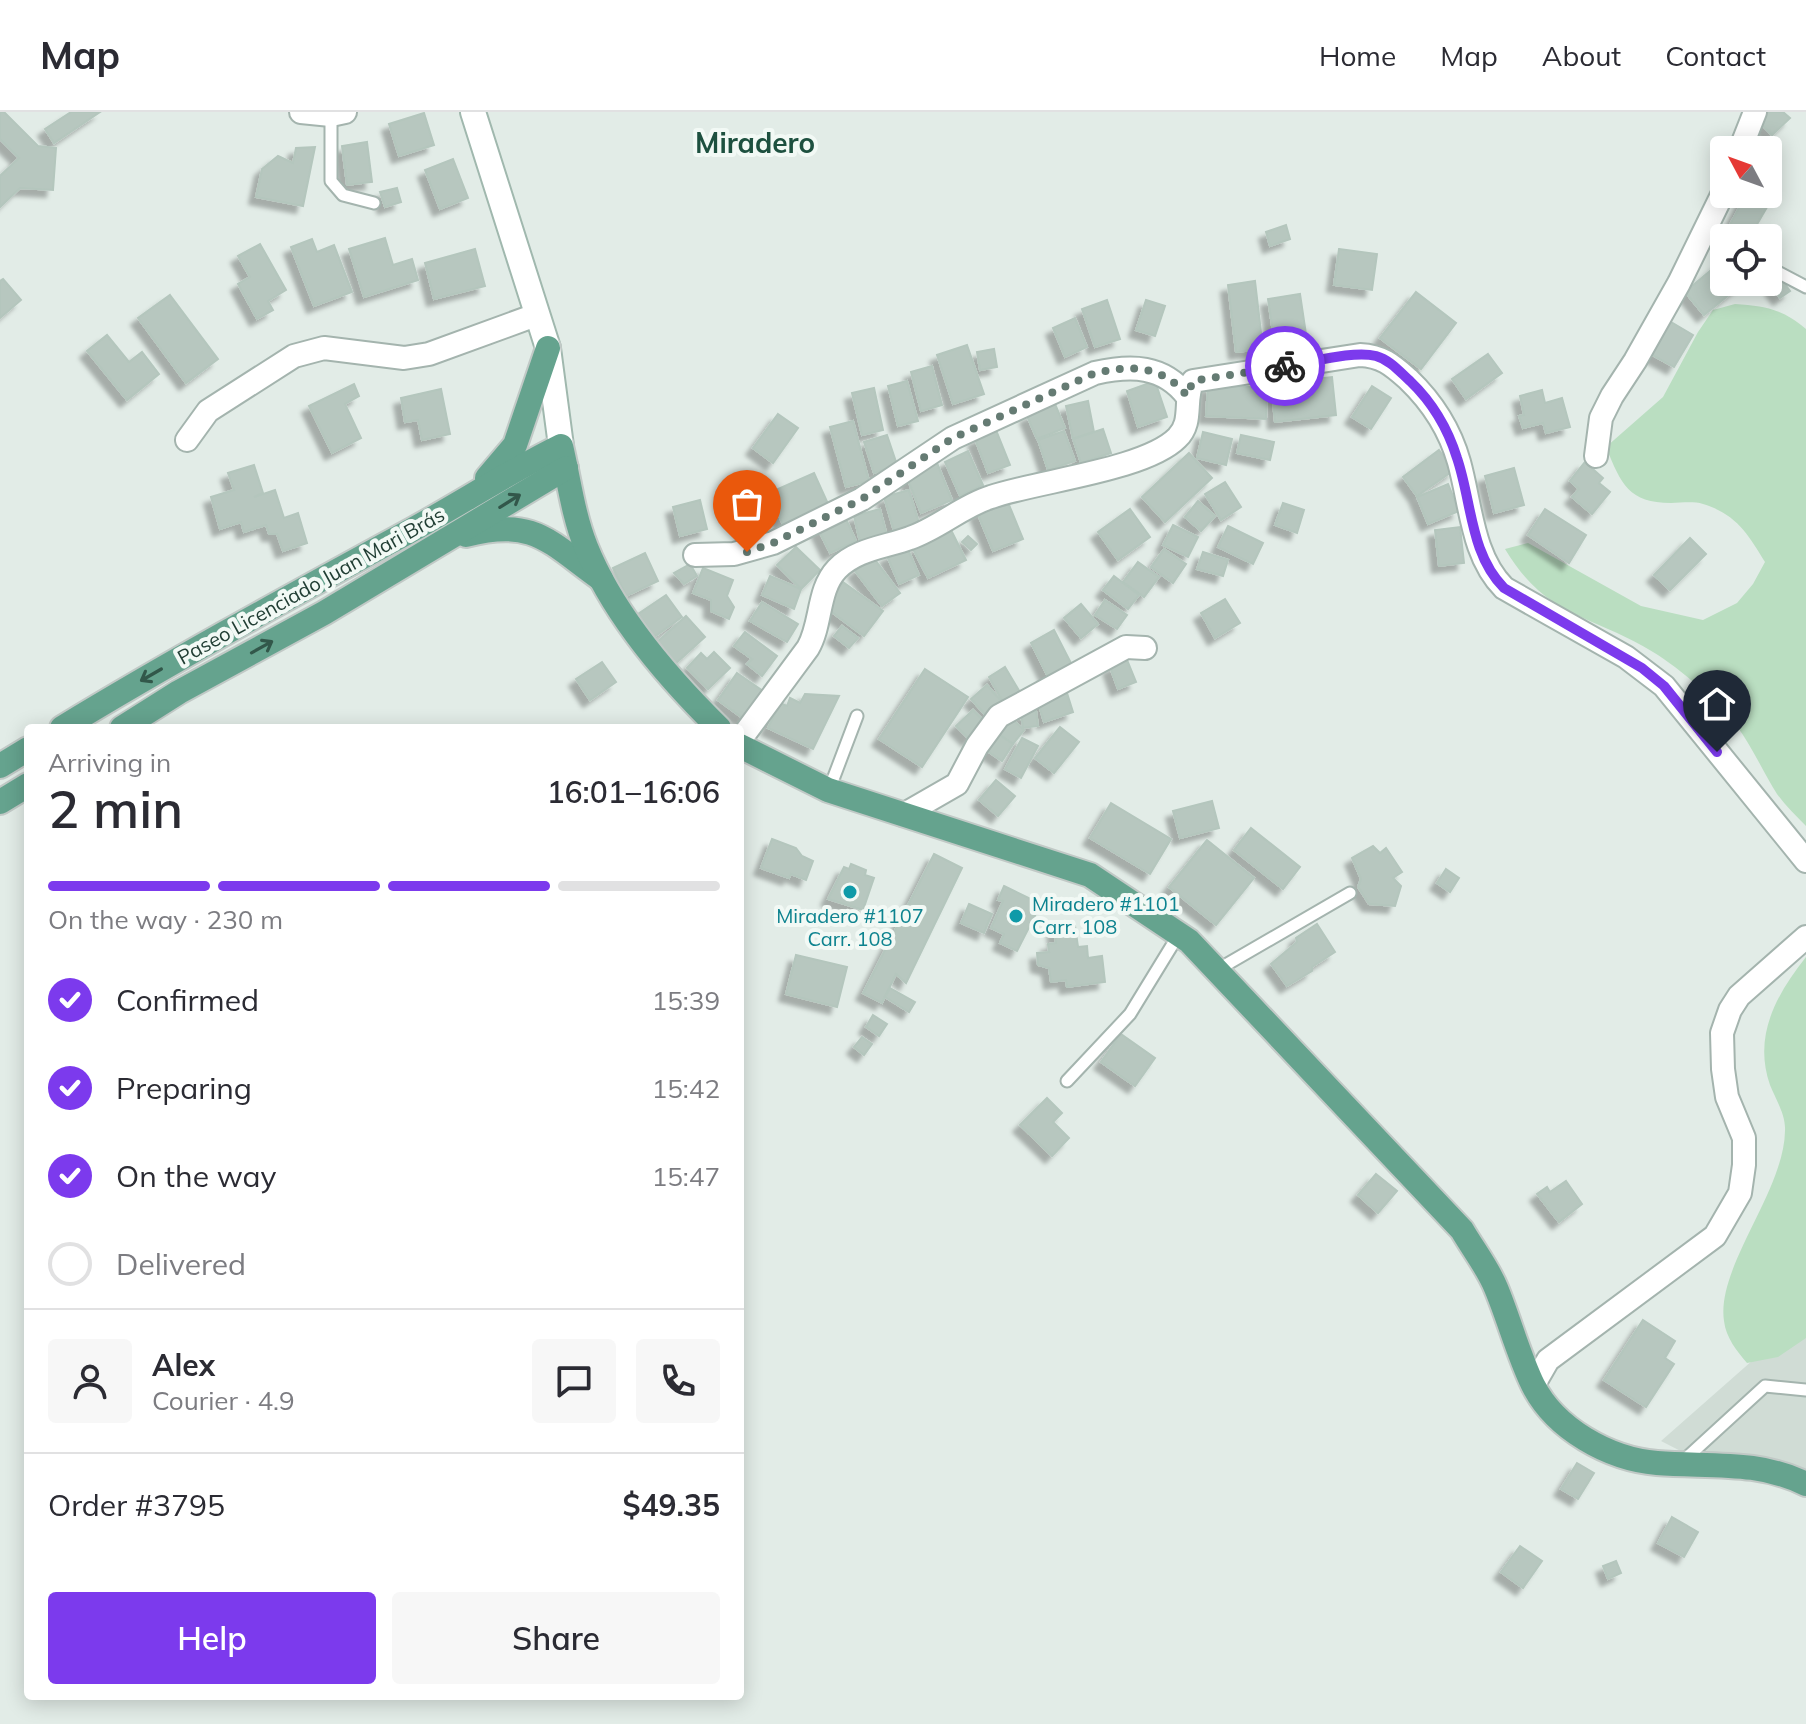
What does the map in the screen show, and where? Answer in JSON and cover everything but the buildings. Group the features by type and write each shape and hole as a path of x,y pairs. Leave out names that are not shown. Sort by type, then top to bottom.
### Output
{"main road":[{"path":"473,112 548,348 564,457 577,521 587,548 633,632 709,724"},
{"path":"465,499 499,467 515,445 548,348"},
{"name":"Paseo Licenciado Juan Mari Brás","path":"69,724 527,463 564,457"},
{"name":"Paseo Licenciado Juan Mari Brás","path":"128,724 448,539 564,457"},
{"path":"448,539 494,527 516,528 540,535 603,581"},
{"path":"744,748 828,790 1090,875 1179,934 1217,970 1462,1230 1495,1284 1533,1386 1563,1422 1578,1435 1630,1458 1680,1464 1747,1465 1772,1470 1806,1484"},
{"path":"0,766 24,751"},
{"path":"0,802 24,787"}],"street":[{"path":"301,112 338,114"},
{"path":"1746,136 1755,112"},
{"path":"1596,456 1601,418 1612,396 1710,244"},
{"path":"187,440 208,411 294,356 324,348 404,358 429,354 536,315"},
{"path":"744,735 808,648 815,635 830,577 848,560 933,529 989,497 1121,464 1169,445 1186,425 1189,412 1187,396 1193,381 1360,355 1375,356 1389,362 1425,395 1440,418 1458,459 1482,557 1493,577 1504,588 1626,657 1664,686 1806,861"},
{"path":"695,555 734,554 773,543 862,499 953,438 1095,373 1113,369 1143,370 1175,381 1187,396"},
{"path":"903,815 957,784 977,746 999,716 1126,647 1145,648"},
{"path":"1533,1386 1548,1360 1715,1236 1740,1193 1744,1165 1744,1138 1727,1097 1722,1033 1739,996 1806,937"}],"lane":[{"path":"338,114 331,181 343,195 374,203"},
{"path":"1782,274 1806,287"},
{"path":"828,790 857,716"},
{"path":"1217,970 1350,893"},
{"path":"1067,1081 1130,1014 1179,934"},
{"path":"1680,1464 1765,1386 1806,1390"}],"shaded area":[{"path":"1806,1289 1806,1484 1706,1464 1661,1441 1753,1360"}],"green space":[{"path":"1735,304 1773,310 1806,329 1806,826 1777,794 1736,725 1708,695 1653,652 1554,602 1521,572 1505,549 1528,543 1641,606 1703,620 1737,603 1753,584 1765,562 1747,534 1733,519 1703,504 1657,502 1636,495 1622,481 1606,447 1663,397 1713,310"},
{"path":"1806,957 1806,1338 1778,1357 1747,1363 1727,1333 1724,1300 1730,1277 1782,1154 1785,1125 1765,1067 1766,1033 1777,1001"}],"way so far":[{"path":"747,552 773,543 862,499 953,438 1052,390 1095,373 1113,369 1143,370 1175,381 1187,396 1193,381 1285,366"}],"place":[{"name":"Miradero #1107 Carr. 108","path":"850,892"},
{"name":"Miradero #1101 Carr. 108","path":"1016,916"}],"district":[{"name":"Miradero","path":"755,143"}],"route":[{"path":"1285,366 1360,355 1375,356 1389,362 1425,395 1440,418 1458,459 1482,557 1493,577 1504,588 1642,668 1664,686 1717,752"}]}
